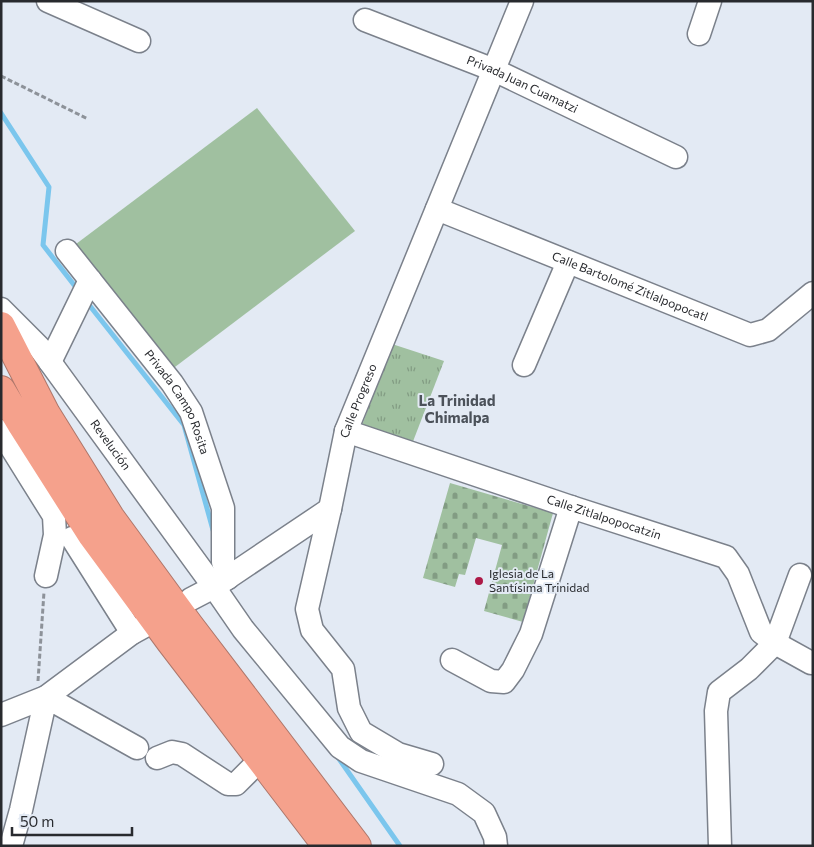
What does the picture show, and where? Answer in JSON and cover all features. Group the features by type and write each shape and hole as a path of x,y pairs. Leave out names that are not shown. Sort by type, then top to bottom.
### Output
{"highway":[{"path":"1,326 46,414 110,517 189,625 357,846"},
{"path":"1,390 92,535 170,641 327,846"}],"street":[{"path":"48,1 139,41"},
{"name":"Calle Progreso","path":"432,764 398,754 361,732 349,708 343,669 312,630 307,609 346,431 522,1"},
{"path":"699,34 710,1"},
{"name":"Privada Juan Cuamatzi","path":"365,20 494,70 676,157"},
{"name":"Calle Bartolomé Zitlalpopocatl","path":"437,209 750,335 768,330 813,293"},
{"name":"Privada Campo Rosita","path":"67,251 172,383 192,412 223,508 221,582"},
{"path":"524,365 568,262"},
{"path":"50,362 90,280"},
{"name":"Revelución","path":"1,309 39,347 221,582 243,629 340,747 361,761 458,794 484,813 495,837 496,846"},
{"path":"1,431 54,516 55,535 46,576"},
{"name":"Calle Zitlalpopocatzin","path":"346,431 726,558 738,574 761,632 775,644 813,663"},
{"path":"452,660 491,681 504,682 514,670 531,634 571,507"},
{"path":"191,599 221,582 330,510"},
{"path":"1,715 41,699 138,630 72,538"},
{"path":"720,846 716,712 719,692 749,669 775,644 800,575"},
{"path":"41,699 137,748"},
{"path":"11,846 21,810 41,699"},
{"path":"157,758 172,752 182,754 228,784 236,784 261,759"}],"path":[{"path":"1,76 88,119"},
{"path":"41,699 46,576"}],"green space":[{"path":"257,108 355,231 167,373 72,247"},
{"path":"392,344 444,361 412,444 361,428"},
{"path":"450,483 553,513 523,622 484,611 502,545 476,538 465,575 459,574 455,587 423,578"}],"waterway":[{"path":"1,113 49,187 43,245 78,290"},
{"path":"86,301 184,425 213,530"},
{"path":"337,756 400,846"}],"place":[{"name":"Iglesia de La Santísima Trinidad","path":"479,581"}],"district":[{"name":"La Trinidad Chimalpa","path":"457,410"}]}
